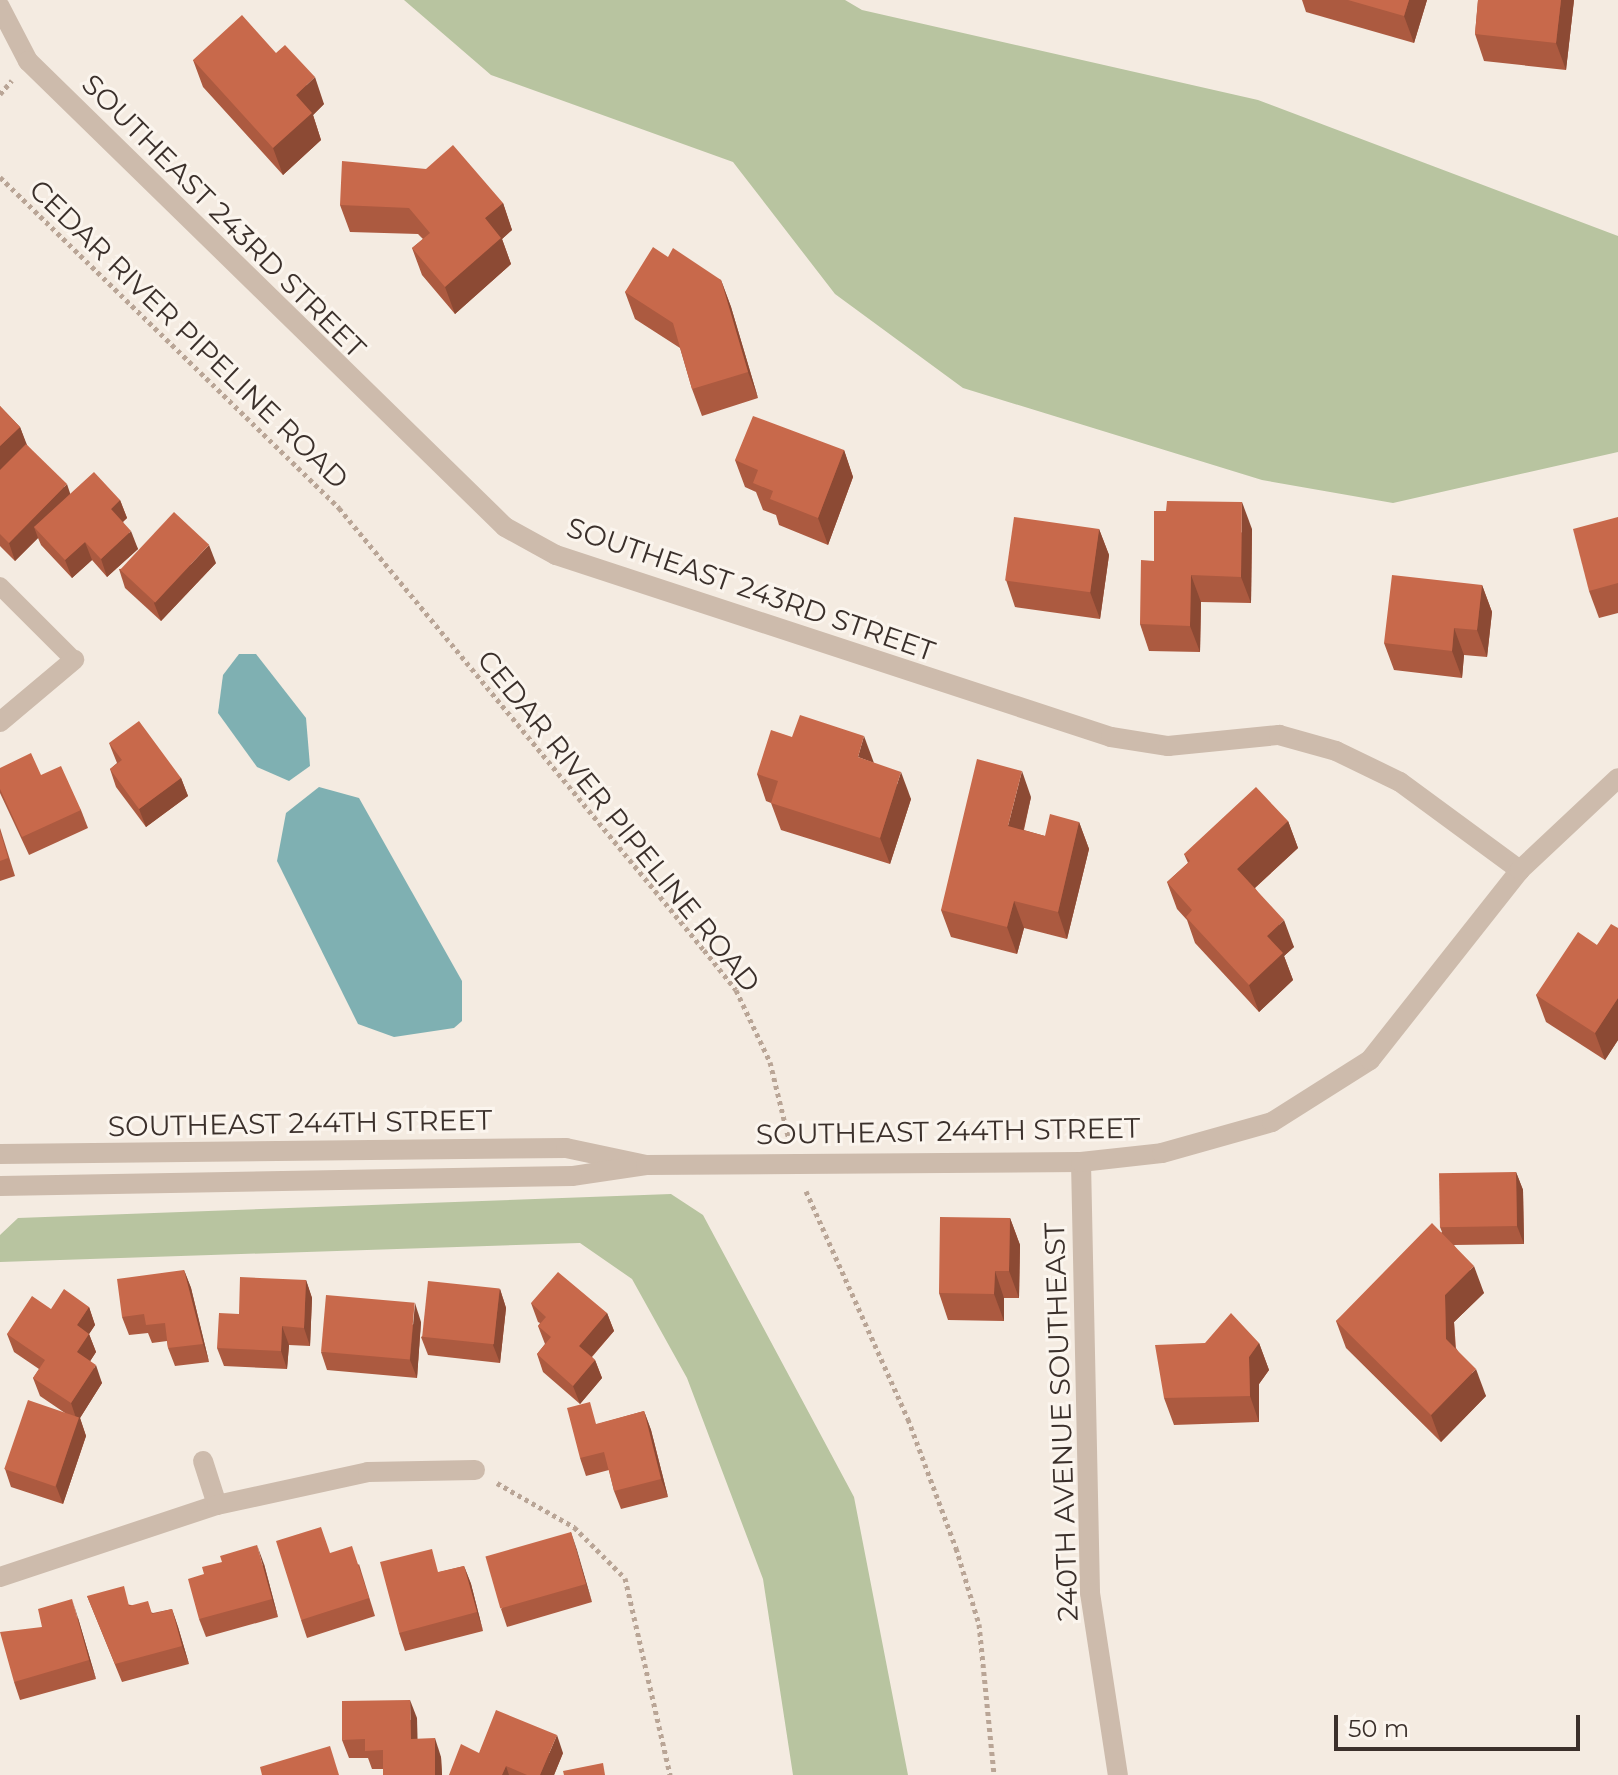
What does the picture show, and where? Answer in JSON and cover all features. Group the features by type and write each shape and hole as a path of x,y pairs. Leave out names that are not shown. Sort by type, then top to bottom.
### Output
{"street":[{"name":"SOUTHEAST 243RD STREET","path":"0,7 28,61 505,527 556,555 1111,737 1168,746 1279,735 1336,751 1400,782 1520,870"},
{"path":"0,722 74,660"},
{"name":"SOUTHEAST 244TH STREET","path":"0,1186 572,1176 646,1165 1081,1162 1228,1136 1334,1087 1370,1060 1520,870 1618,778"},
{"name":"SOUTHEAST 244TH STREET","path":"0,1154 566,1148 646,1165"},
{"name":"240TH AVENUE SOUTHEAST","path":"1081,1162 1090,1593 1118,1775"},
{"path":"203,1461 217,1505"},
{"path":"0,1577 217,1505 368,1472 475,1470"}],"lane":[{"path":"0,586 74,660"}],"path":[{"name":"CEDAR RIVER PIPELINE ROAD","path":"0,177 339,508 728,980 770,1062 795,1164 908,1419 956,1548 979,1624 994,1775"},
{"path":"475,1470 574,1527 625,1578 670,1775"}],"green space":[{"path":"404,0 845,0 862,10 1258,100 1618,236 1618,452 1393,503 1262,480 963,388 835,294 733,162 491,75"},
{"path":"671,1194 703,1215 854,1497 908,1775 793,1775 763,1579 687,1378 632,1279 580,1243 0,1262 0,1235 18,1218"}],"water":[{"path":"239,654 256,654 306,718 310,766 289,781 257,767 218,713 223,675"},
{"path":"319,787 359,798 462,981 462,1021 454,1028 394,1037 358,1024 277,861 286,813"}],"building":[{"path":"1348,0 1409,0 1404,16"},
{"path":"1478,0 1561,0 1556,43 1475,34"},
{"path":"242,15 276,53 285,45 315,77 296,95 312,113 273,148 193,60"},
{"path":"453,145 503,203 485,218 501,238 445,287 412,248 430,233 409,208 340,205 342,161 426,169"},
{"path":"653,247 668,257 673,248 721,280 748,372 692,389 673,323 625,292"},
{"path":"0,406 20,427 0,446"},
{"path":"753,416 844,450 818,518 770,499 773,491 753,483 758,470 735,460"},
{"path":"26,444 67,484 9,543 0,534 0,470"},
{"path":"94,472 120,500 111,509 131,531 101,559 85,542 65,560 34,527"},
{"path":"1167,501 1242,502 1241,577 1191,575 1190,626 1140,624 1141,560 1154,561 1154,511 1166,511"},
{"path":"174,512 209,545 155,603 120,570"},
{"path":"1014,517 1099,529 1090,592 1005,580"},
{"path":"1618,517 1618,583 1589,591 1573,529"},
{"path":"1392,575 1482,585 1477,630 1454,628 1452,651 1384,643"},
{"path":"800,715 864,736 858,757 901,772 880,838 771,803 778,781 757,774 771,730 792,737"},
{"path":"139,721 181,778 139,809 110,769 122,760 109,743"},
{"path":"31,753 41,775 61,766 81,810 22,837 0,789 0,768"},
{"path":"977,759 1022,771 1008,826 1045,836 1050,814 1079,822 1058,912 1014,901 1007,927 941,910"},
{"path":"1256,787 1288,821 1237,869 1284,920 1267,936 1283,953 1249,985 1186,917 1192,910 1167,882 1190,861 1184,854"},
{"path":"0,831 8,858 0,861"},
{"path":"1611,924 1618,928 1618,998 1595,1033 1536,995 1578,932 1597,945"},
{"path":"1516,1172 1517,1226 1440,1227 1439,1173"},
{"path":"940,1217 1010,1218 1009,1271 995,1271 994,1294 939,1293"},
{"path":"1432,1223 1474,1266 1445,1295 1446,1339 1476,1369 1431,1415 1336,1321"},
{"path":"184,1270 203,1344 168,1348 165,1323 146,1325 144,1314 122,1317 117,1279"},
{"path":"558,1272 607,1313 579,1346 595,1360 573,1386 537,1354 551,1337 538,1326 546,1317 531,1303"},
{"path":"240,1277 306,1280 304,1328 282,1326 281,1351 217,1348 219,1313 239,1314"},
{"path":"428,1281 500,1289 494,1344 422,1337"},
{"path":"64,1289 89,1307 77,1325 89,1334 77,1352 96,1365 71,1403 33,1378 45,1360 7,1334 32,1296 51,1309"},
{"path":"326,1295 415,1303 410,1360 321,1352"},
{"path":"1231,1313 1259,1343 1249,1357 1250,1396 1164,1398 1155,1345 1205,1343"},
{"path":"28,1400 79,1418 55,1487 4,1469"},
{"path":"590,1402 596,1424 644,1411 661,1479 614,1491 604,1452 580,1458 567,1408"},
{"path":"321,1527 330,1553 352,1546 369,1598 301,1620 276,1541"},
{"path":"571,1532 586,1584 500,1608 485,1557"},
{"path":"257,1545 272,1599 199,1619 188,1579 204,1574 202,1567 222,1562 220,1556"},
{"path":"432,1549 438,1572 464,1566 477,1612 399,1633 380,1562"},
{"path":"124,1586 129,1606 148,1601 152,1614 172,1609 182,1646 115,1664 87,1596"},
{"path":"72,1599 89,1660 14,1682 0,1632 42,1627 38,1609"},
{"path":"410,1700 411,1739 435,1738 435,1775 383,1775 383,1750 365,1751 365,1739 342,1740 342,1701"},
{"path":"496,1710 557,1735 540,1775 527,1775 506,1766 502,1775 449,1775 461,1744 479,1753"},
{"path":"330,1746 339,1775 262,1775 260,1767"},
{"path":"603,1763 605,1775 564,1775 563,1771"}]}
